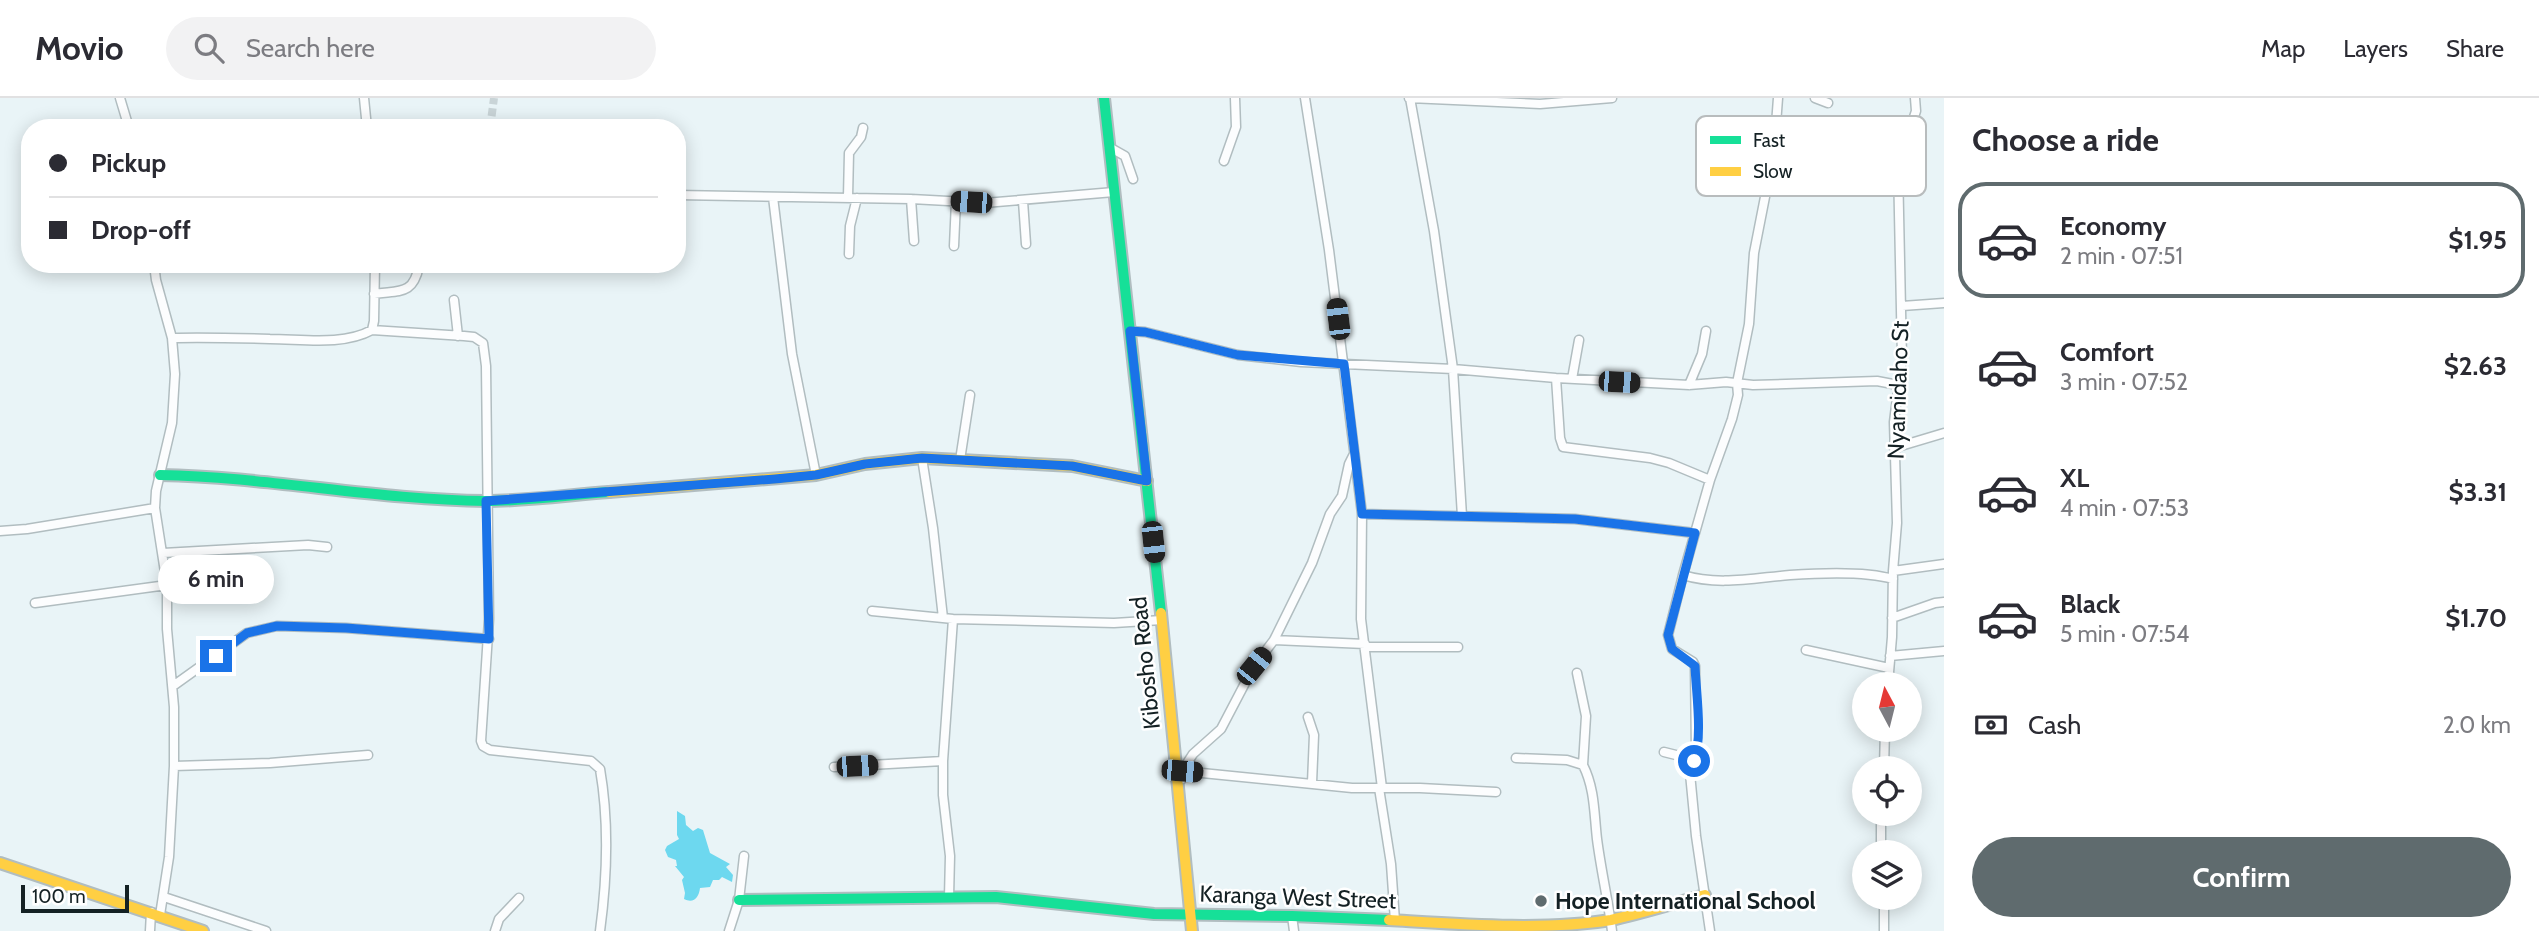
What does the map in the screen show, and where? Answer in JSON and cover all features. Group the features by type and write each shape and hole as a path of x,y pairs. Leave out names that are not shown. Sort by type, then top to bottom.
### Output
{"main road":[{"name":"Kibosho Road","path":"1104,98 1147,481 1192,931"},
{"path":"160,475 215,476 375,493 486,501 816,475 865,464 922,458 1072,466 1147,481"},
{"path":"0,863 156,913 185,928 203,931"},
{"name":"Karanga West Street","path":"739,900 996,897 1122,912 1292,916 1510,929 1579,924 1611,926 1704,895"}],"street":[{"path":"120,98 126,119"},
{"path":"364,98 366,119"},
{"path":"1224,161 1236,127 1235,98"},
{"path":"1305,98 1321,193 1362,514 1359,594 1391,864 1395,921"},
{"path":"1462,516 1453,369 1434,231 1410,98 1508,104 1612,98"},
{"path":"1777,116 1778,98"},
{"path":"1815,98 1828,103"},
{"name":"Nyamidaho St","path":"1914,116 1915,98"},
{"path":"849,254 853,197 849,153 863,128"},
{"path":"1109,147 1125,156 1133,179"},
{"path":"686,195 853,197 985,203 1115,192"},
{"path":"1689,767 1696,754 1695,666 1672,649 1668,635 1710,480 1736,407 1737,383 1749,324 1755,253 1766,196"},
{"name":"Nyamidaho St","path":"1889,672 1897,523 1894,448 1902,358 1899,196"},
{"path":"773,197 792,354 816,475"},
{"path":"911,199 914,241"},
{"path":"954,246 956,201"},
{"path":"1023,201 1026,244"},
{"path":"150,931 164,897 174,765 167,584 155,508 173,422 175,374 172,338 155,273"},
{"path":"372,330 375,273"},
{"path":"374,294 402,291 414,283 417,273"},
{"path":"454,300 458,336"},
{"path":"1902,306 1944,303"},
{"path":"172,338 320,340 347,337 372,330 481,340 485,349 489,639 481,741 483,746 499,752 591,761 600,769 605,841 600,931"},
{"path":"1130,331 1145,332 1238,355 1344,364 1689,386 1877,380 1898,385"},
{"path":"1689,386 1702,354 1706,331"},
{"path":"1572,379 1579,340"},
{"path":"1556,378 1559,438 1563,447 1650,458 1710,480"},
{"path":"960,460 970,396"},
{"path":"1894,448 1944,433"},
{"path":"1182,831 1182,771 1193,754 1221,729 1254,666 1274,640 1312,563 1330,514 1342,496 1354,454"},
{"path":"922,458 943,618"},
{"path":"0,531 155,508"},
{"path":"1362,514 1575,519 1695,533"},
{"path":"163,552 308,545 327,547"},
{"path":"1683,575 1709,581 1803,575 1893,575 1944,564"},
{"path":"35,603 167,584"},
{"path":"1892,618 1944,602"},
{"path":"872,611 953,619 1114,623 1161,620"},
{"path":"949,897 950,856 943,795 943,761 953,619"},
{"path":"173,686 247,633 277,626 346,628 489,639"},
{"path":"1274,640 1458,647"},
{"path":"1806,650 1889,668"},
{"path":"1890,656 1944,651"},
{"path":"1577,673 1586,716 1583,765 1590,779 1594,799 1597,838 1611,926"},
{"path":"1308,717 1314,735 1312,783"},
{"path":"1664,752 1684,757 1689,767 1710,931"},
{"path":"174,765 259,764 368,755"},
{"path":"1516,758 1567,760 1583,765"},
{"path":"834,767 943,761"},
{"path":"1182,771 1352,788 1496,792"},
{"path":"729,931 739,900 744,856"},
{"path":"164,897 266,931"},
{"path":"495,931 499,919 519,898"},
{"path":"1884,910 1884,931"},
{"path":"1292,916 1294,931"}],"water":[{"path":"677,811 685,816 686,825 693,831 698,828 703,830 710,853 730,864 726,867 733,875 732,882 722,877 713,880 710,887 700,888 697,897 691,901 684,899 684,877 675,866 676,860 668,857 665,850 679,839"}],"tunnel":[{"path":"491,119 494,98"}],"traffic: fast":[{"path":"1104,98 1161,613"},
{"path":"160,475 242,480 445,500 517,500 609,492"},
{"path":"739,900 996,897 1154,914 1389,920"}],"traffic: slow":[{"path":"609,492 816,475 865,464 922,458 1072,466 1147,481"},
{"path":"1161,613 1192,931"},
{"path":"0,863 203,931"},
{"path":"1389,920 1500,926 1585,923 1611,920 1705,895"}],"place":[{"name":"Hope International School","path":"1541,901"}],"route":[{"path":"216,656 247,633 277,626 346,628 489,639 486,501 816,475 865,464 922,458 1072,466 1147,481 1130,331 1145,332 1238,355 1344,364 1362,514 1541,517 1695,533 1668,635 1672,649 1695,666 1698,729 1694,761"}]}
